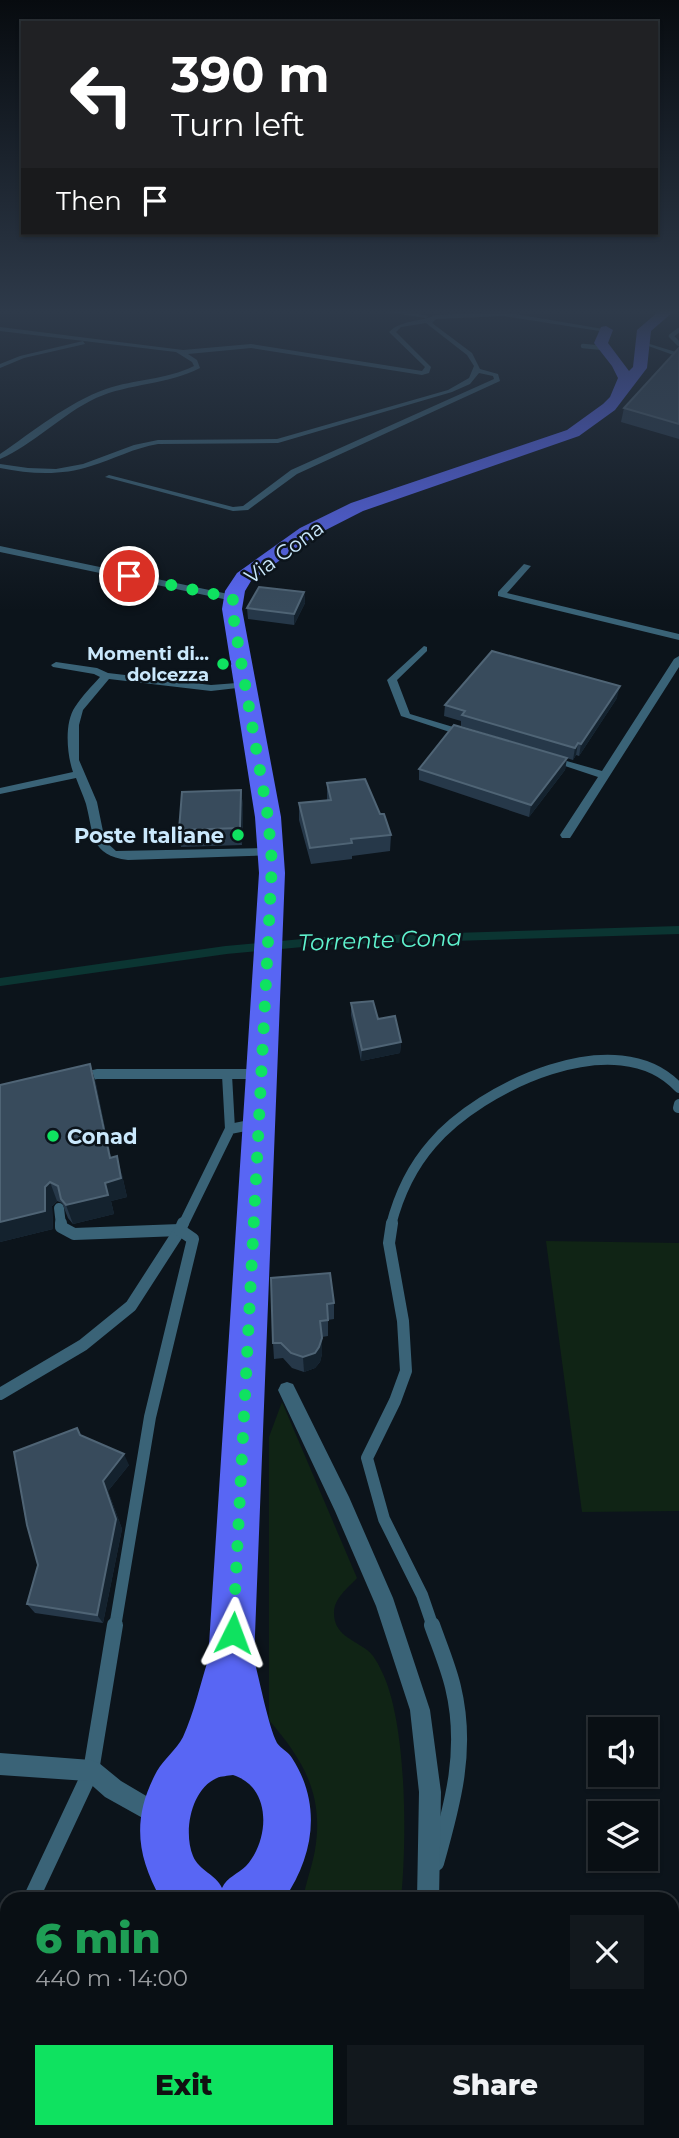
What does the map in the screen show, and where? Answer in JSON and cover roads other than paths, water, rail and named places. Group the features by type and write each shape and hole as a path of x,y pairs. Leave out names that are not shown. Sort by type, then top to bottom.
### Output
{"main road":[{"name":"Via Cona","path":"258,1759 232,1660 244,1126 272,858 233,598 244,577 288,544 324,522 573,433 603,412"},
{"name":"Via Cona","path":"193,1766 205,1743 232,1660"},
{"path":"217,1892 173,1872 165,1847 165,1820 174,1789 193,1766 219,1752 232,1751 258,1759 274,1774 284,1794 289,1818 287,1842 278,1867 233,1892"}],"street":[{"path":"0,457 70,412"},
{"path":"0,466 28,471 61,471 86,465 129,448 157,442 278,441 379,412"},
{"path":"109,477 233,509 245,508 294,472 428,412"},
{"path":"0,550 233,598"},
{"path":"527,566 501,594 679,637"},
{"path":"424,649 392,680 406,716 479,738"},
{"path":"566,835 679,659"},
{"path":"56,666 97,671 106,676 211,688 246,684"},
{"path":"106,676 76,715 74,760 91,802 100,842 113,854 128,856 272,858"},
{"path":"541,756 604,775"},
{"path":"0,791 78,774"},
{"path":"0,782 28,785"},
{"path":"287,1390 386,1605 420,1710 430,1792 429,1891"},
{"path":"0,1764 91,1771 113,1789 165,1820"}],"lane":[{"path":"429,1891 455,1796 460,1739 453,1687 422,1595 384,1520 367,1458 406,1374 404,1322 389,1236 400,1188 435,1140 485,1097 531,1075 575,1064 619,1059 648,1064 670,1076 679,1088"},
{"path":"73,1079 97,1074 250,1065"},
{"path":"0,1394 83,1345 131,1306 244,1126"},
{"path":"34,1892 91,1771 150,1417 192,1239 180,1230 74,1234 61,1227 59,1208"}],"waterway":[{"name":"Torrente Cona","path":"0,982 226,950 324,941 679,930"}],"place":[{"name":"Momenti di... dolcezza","path":"223,664"},
{"name":"Poste Italiane","path":"238,835"},
{"name":"Conad","path":"53,1136"}]}
